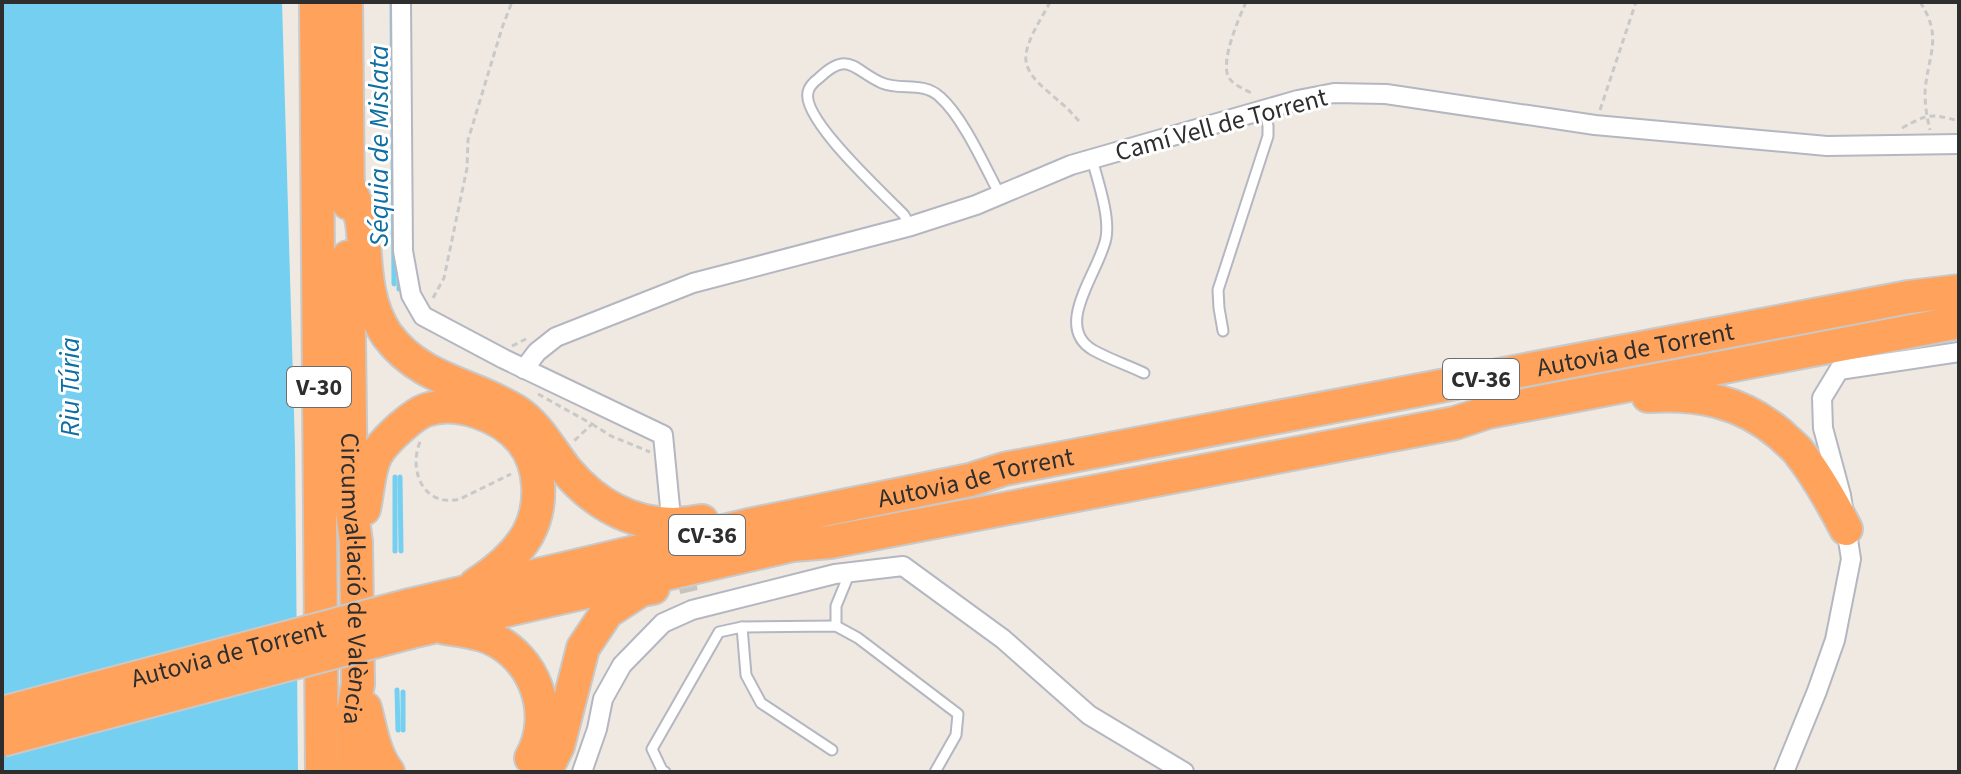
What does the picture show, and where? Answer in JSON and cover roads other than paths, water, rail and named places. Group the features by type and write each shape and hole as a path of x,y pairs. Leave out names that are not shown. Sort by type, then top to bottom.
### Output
{"highway":[{"name":"Circumval·lació de València","path":"316,2 322,772"},
{"name":"Circumval·lació de València","path":"346,2 350,489 356,542 358,684 353,712 354,772"},
{"path":"348,184 362,218 372,307 386,334 407,357 432,374 491,397 519,413 585,490 608,508 661,524 688,524 964,468 1004,469"},
{"name":"Autovia de Torrent","path":"2,740 418,621 466,591 749,525 970,480 1004,469 1909,297 1959,291"},
{"name":"Autovia de Torrent","path":"2,713 418,621 793,545 830,542 1455,423 1488,412 1959,322"},
{"path":"1455,423 1492,425 1649,396 1683,395 1714,399 1743,410 1768,425 1796,449 1823,486 1846,529"},
{"path":"356,542 375,456 389,437 407,421 427,410 447,407 486,415 521,439 538,480 538,501 535,519 512,556 466,591"},
{"path":"545,772 558,746 583,648 607,612 641,590 797,557 830,542"},
{"path":"418,621 489,637 526,665 537,687 542,708 542,732 523,772"},
{"path":"358,684 373,743 388,772"}],"street":[{"path":"401,2 403,251 411,295 423,316 524,369 663,435 670,507"},
{"name":"Camí Vell de Torrent","path":"524,369 537,352 556,337 693,283 911,226 976,205 1071,165 1316,95 1352,92 1386,94 1595,125 1827,146 1959,144"},
{"path":"1784,772 1835,640 1851,559 1841,495 1823,428 1822,398 1839,370 1959,352"},
{"path":"582,772 597,729 603,699 622,665 663,623 690,601 835,574 903,566 1003,639 1089,715 1184,772"}],"lane":[{"path":"911,226 826,135 809,107 808,93 814,82 838,63 851,64 882,83 920,86 937,94 953,110 1000,195"},
{"path":"1223,331 1218,290 1268,136 1265,110"},
{"path":"1092,159 1106,227 1105,240 1076,314 1076,329 1081,341 1092,349 1144,373"},
{"path":"836,626 836,606 850,572"},
{"path":"665,772 652,749 719,632 742,627 836,626 858,638 958,714 956,735 935,772"},
{"path":"742,627 746,675 761,703 832,750"}],"water":[{"name":"Riu Túria","path":"2,2 282,2 295,448 298,772 2,772"}],"waterway":[{"path":"392,2 394,284"},
{"name":"Séquia de Mislata","path":"399,274 399,289"},
{"path":"395,477 395,551"},
{"name":"Séquia de Mislata","path":"400,477 401,551"},
{"path":"397,690 398,730"},
{"name":"Séquia de Mislata","path":"403,692 403,730"}],"tunnel":[{"path":"682,561 689,592"}]}
